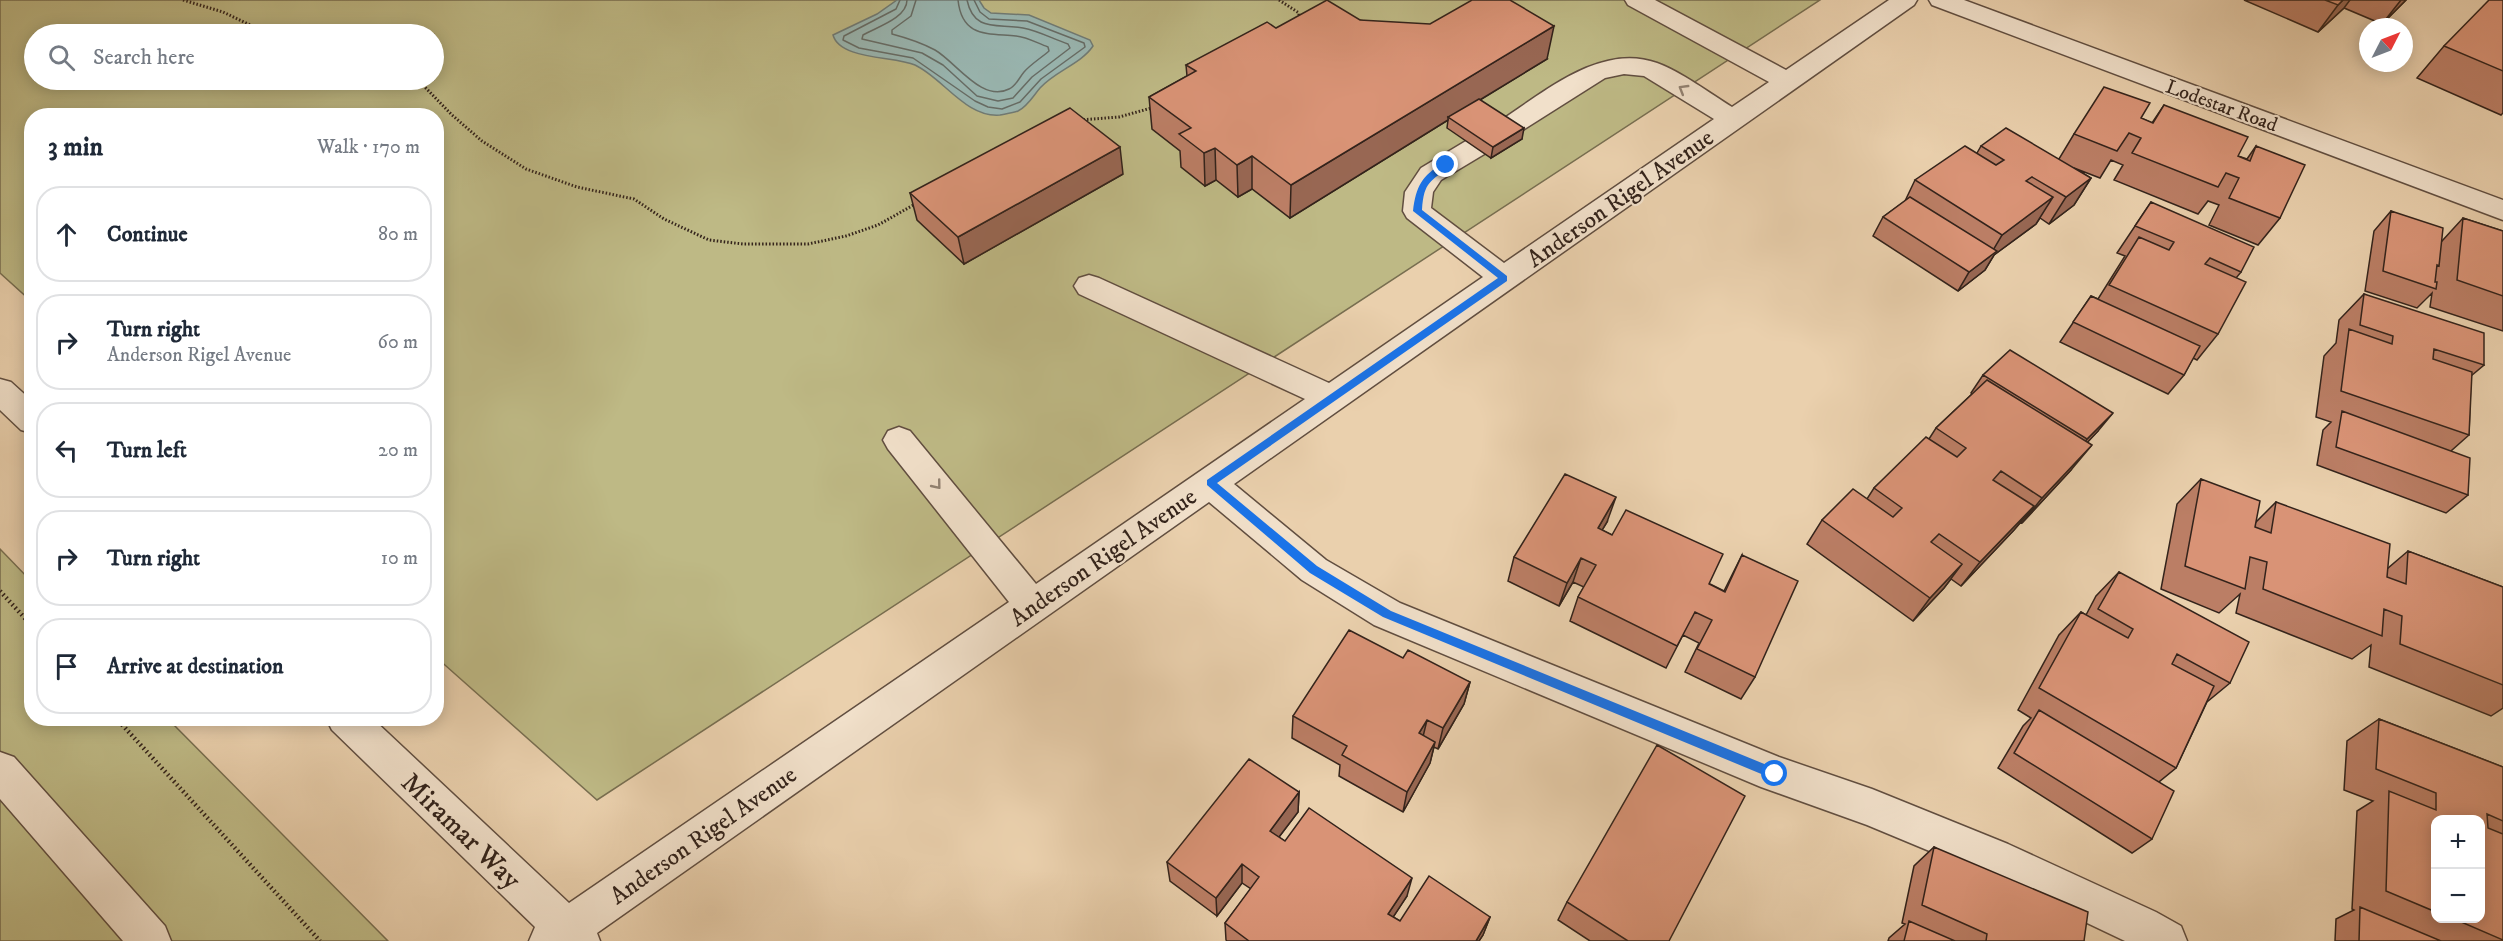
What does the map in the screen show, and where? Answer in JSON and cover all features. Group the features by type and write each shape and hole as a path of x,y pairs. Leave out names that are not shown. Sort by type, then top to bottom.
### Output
{"street":[{"path":"1637,0 1787,81"},
{"name":"Anderson Rigel Avenue","path":"565,937 1033,606 1905,0"},
{"name":"Lodestar Road","path":"1941,0 2503,210"},
{"path":"1506,129 1597,71 1624,66 1650,69 1734,119"},
{"path":"1476,147 1431,174 1419,192 1417,211 1504,278"},
{"path":"1089,286 1332,398"},
{"path":"0,391 24,414"},
{"path":"899,440 1033,606"},
{"path":"1210,483 1314,570 1387,614 1775,774 1872,808 1994,858 2166,941"},
{"name":"Miramar Way","path":"353,726 565,937"},
{"path":"0,770 150,941"}],"path":[{"path":"183,0 223,12 248,24"},
{"path":"1279,0 1299,13 1299,27"},
{"path":"428,90 482,141 526,169 577,187 634,199 675,224 710,240 743,244 808,244 846,236 878,225 919,201"},
{"path":"1078,121 1119,117 1161,105"},
{"path":"0,591 24,617"},
{"path":"123,726 320,941"}],"shaded area":[{"path":"0,0 1820,0 597,800 444,664 444,108 24,108 24,295 0,273"},
{"path":"0,549 24,574 24,726 175,726 388,941 0,941"}],"water":[{"path":"897,0 979,0 991,13 1029,15 1090,40 1093,46 1082,58 1046,82 1022,109 1000,115 988,114 966,104 915,65 856,53 838,43 833,35 877,14"}],"building":[{"path":"1327,0 1360,20 1430,24 1472,0 1510,0 1554,26 1291,185 1252,156 1237,165 1215,148 1204,153 1179,134 1191,128 1149,97 1196,71 1186,65 1267,22 1276,28"},
{"path":"2325,0 2343,0 2338,5"},
{"path":"2489,0 2503,0 2503,71 2444,46"},
{"path":"2104,87 2150,103 2141,118 2153,123 2164,105 2248,137 2238,156 2250,161 2256,146 2305,165 2280,218 2229,198 2239,178 2226,173 2218,187 2132,153 2141,138 2129,133 2117,151 2074,134"},
{"path":"1479,99 1524,128 1493,147 1448,117"},
{"path":"1070,108 1120,147 958,237 910,193"},
{"path":"2006,128 2091,178 2066,197 2032,177 2026,181 2053,197 2002,235 1915,180 1965,146 1996,165 2004,160 1981,146"},
{"path":"1910,197 1997,251 1969,272 1883,217"},
{"path":"2151,202 2254,247 2241,272 2210,258 2205,264 2246,282 2218,334 2109,285 2139,237 2169,250 2174,242 2135,226"},
{"path":"2391,211 2443,228 2436,289 2383,271"},
{"path":"2463,218 2503,231 2503,296 2457,280"},
{"path":"2364,294 2484,333 2484,365 2434,349 2433,359 2472,372 2469,435 2341,391 2349,329 2392,344 2393,336 2360,325"},
{"path":"2091,296 2200,346 2184,375 2073,322"},
{"path":"2010,350 2113,413 2087,439 1983,375"},
{"path":"1987,380 2092,445 2042,498 2001,471 1993,480 2034,506 1980,562 1939,534 1931,542 1962,564 1930,598 1822,520 1853,489 1893,517 1902,508 1874,488 1926,437 1957,457 1966,448 1936,428"},
{"path":"2342,411 2470,458 2468,495 2336,447"},
{"path":"1565,474 1616,497 1598,528 1612,535 1626,510 1723,554 1709,584 1725,592 1742,555 1798,581 1755,677 1697,649 1712,620 1695,612 1677,646 1578,597 1596,565 1581,558 1567,583 1514,557"},
{"path":"2201,479 2260,501 2255,527 2271,533 2276,502 2390,544 2387,577 2406,584 2408,551 2503,587 2503,685 2400,644 2402,616 2384,609 2382,636 2263,589 2267,562 2250,557 2245,589 2185,566"},
{"path":"2119,572 2249,642 2230,683 2177,654 2172,664 2214,686 2176,768 2039,688 2081,612 2128,638 2133,629 2098,609"},
{"path":"1349,630 1403,658 1408,650 1470,682 1443,728 1427,720 1419,733 1435,742 1407,792 1342,755 1347,746 1293,716"},
{"path":"2039,710 2174,791 2152,839 2014,753"},
{"path":"2379,719 2503,767 2503,821 2487,814 2488,828 2503,834 2503,940 2464,923 2485,923 2485,815 2431,815 2431,910 2386,891 2389,791 2436,810 2436,793 2376,769"},
{"path":"1657,745 1745,796 1669,941 1628,941 1567,902"},
{"path":"1249,759 1299,792 1270,831 1285,841 1309,808 1412,878 1388,914 1400,921 1429,876 1490,917 1476,941 1249,941 1225,923 1259,877 1242,864 1216,898 1167,862"},
{"path":"1934,847 2088,912 2084,941 1986,941 1987,934 1922,905"},
{"path":"2360,907 2441,941 2359,941"},
{"path":"1909,921 1955,941 1904,941"}],"route":[{"path":"1446,165 1431,174 1419,192 1417,211 1504,278 1210,483 1314,570 1387,614 1775,774"}]}
